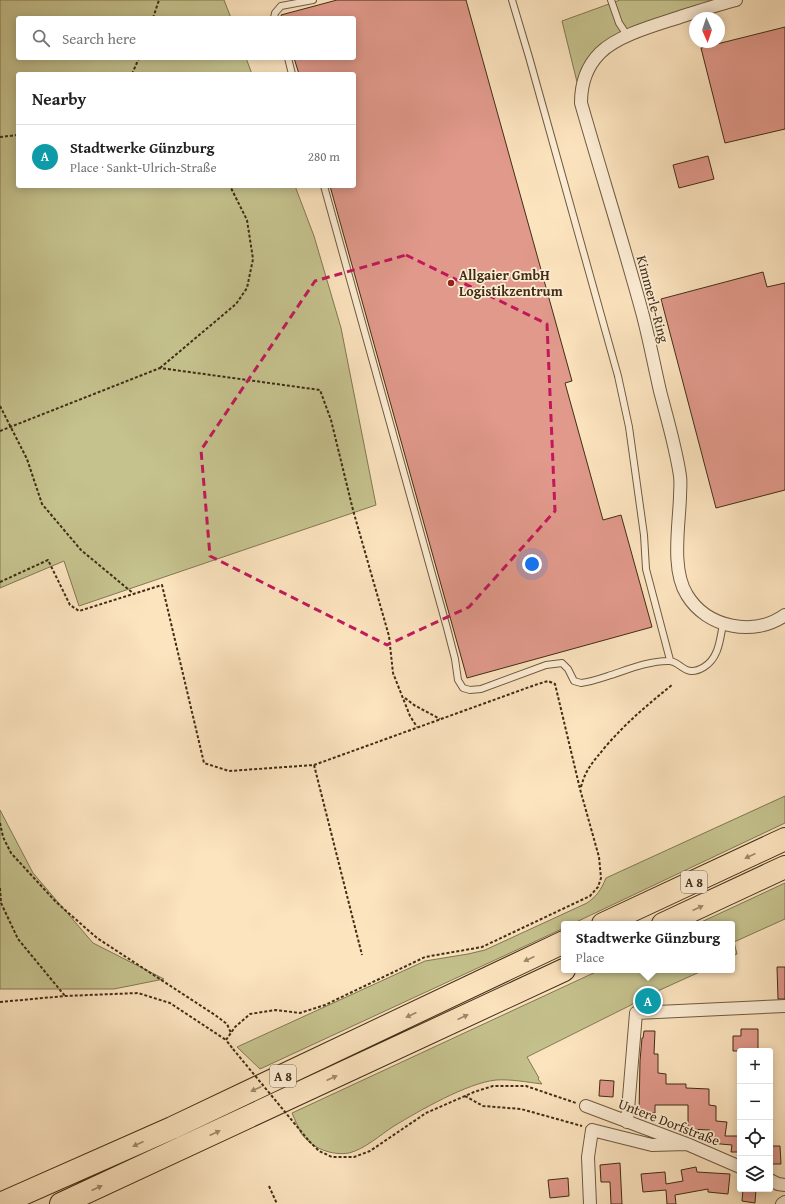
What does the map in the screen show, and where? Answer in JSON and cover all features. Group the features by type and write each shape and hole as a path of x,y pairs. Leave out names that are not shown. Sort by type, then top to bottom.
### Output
{"highway":[{"name":"A 8","path":"609,921 785,839"},
{"name":"A 8","path":"669,921 785,867"},
{"name":"A 8","path":"0,1204 172,1128 561,943"},
{"name":"A 8","path":"61,1204 561,971"}],"street":[{"name":"Kimmerle-Ring","path":"736,0 646,28 614,43 600,53 589,67 582,84 581,103 643,313 680,477 678,574 684,590 693,603 706,614 723,624 742,627 759,626 776,620 785,614"},
{"path":"627,1122 636,1013 785,1006"},
{"name":"Untere Dorfstraße","path":"586,1106 687,1144 737,1166"},
{"path":"590,1204 588,1156 592,1130 652,1145 687,1144"},
{"path":"773,1182 785,1185"}],"lane":[{"path":"274,16 275,12 281,6 313,0"},
{"path":"512,0 530,57 618,376 629,427 644,535 646,569 670,660"},
{"path":"611,0 625,32"},
{"path":"288,60 292,72"},
{"path":"325,188 447,628 455,659 458,680 463,688 470,690 481,689 546,665 562,663 568,669 574,681 581,683 652,663 670,660 690,671 695,671 704,667 714,659 723,624"}],"path":[{"path":"154,16 159,0"},
{"path":"133,72 138,60"},
{"path":"0,136 16,135"},
{"path":"0,431 160,368 236,304 247,288 253,259 247,220 231,188"},
{"path":"160,368 320,390 330,420 353,510 389,636 394,673 410,716 417,727"},
{"path":"0,406 27,459 42,504 81,550 134,594"},
{"path":"0,582 48,560 70,605 79,611 162,585 204,762 229,771 314,765 535,685 548,681 555,684 580,788 599,857 601,878 598,887 590,896 482,947 425,957 325,1005 300,1013 276,1010 250,1014 235,1027 226,1040"},
{"path":"580,788 590,765 612,739 629,721 672,685"},
{"path":"404,698 440,719"},
{"path":"314,765 362,955"},
{"path":"0,823 3,837 11,853 56,902 97,938 215,1015 227,1024 231,1033"},
{"path":"0,888 1,903 18,939 65,996"},
{"path":"0,1002 65,996 138,993 170,1003 226,1040 309,1142 319,1151 332,1157 354,1157 370,1151 426,1113 474,1092 493,1086 520,1086 546,1092 586,1106"},
{"path":"465,1096 483,1106 521,1109 574,1123 592,1130"},
{"path":"268,1186 277,1204"}],"highlighted area":[{"path":"406,255 547,324 555,511 469,607 387,645 210,556 201,450 315,281"}],"shaded area":[{"path":"0,0 224,0 230,16 16,16 16,60 247,60 251,72 16,72 16,188 296,188 314,236 341,328 376,505 79,606 64,561 0,588"},
{"path":"620,0 714,0 640,24 610,40 577,82 562,21"},
{"path":"785,796 785,823 578,921 561,921 561,929 260,1069 237,1047 425,961 485,950 587,903 598,892 606,878"},
{"path":"0,810 33,873 93,943 164,979 114,989 0,989"},
{"path":"785,883 785,919 735,942 735,921 703,921"},
{"path":"594,973 697,973 640,999 631,1005 527,1057 542,1084 496,1080 471,1086 394,1126 367,1145 355,1151 342,1154 329,1152 316,1147 301,1133 292,1113"}],"building":[{"name":"Allgaier GmbH Logistikzentrum","path":"337,0 466,0 572,381 565,383 603,520 621,515 652,627 467,678 331,188 356,188 356,72 298,72 295,60 356,60 356,16 281,15"},
{"path":"785,27 785,129 725,143 701,48 725,48 725,42"},
{"path":"708,156 714,179 679,188 673,165"},
{"path":"763,272 767,287 785,283 785,490 716,508 661,299"},
{"path":"777,967 785,967 785,999 778,999"},
{"path":"741,1029 758,1029 758,1048 737,1048 737,1051 733,1051 733,1036 741,1036"},
{"path":"644,1031 655,1031 654,1054 658,1054 658,1073 666,1074 666,1084 686,1084 686,1088 709,1089 709,1105 716,1106 716,1121 727,1122 725,1136 737,1136 737,1152 731,1152 732,1145 709,1143 710,1130 688,1129 688,1105 655,1105 655,1113 639,1113 640,1061"},
{"path":"600,1080 614,1081 613,1097 599,1096"},
{"path":"773,1146 780,1146 781,1164 773,1164"},
{"path":"620,1163 622,1204 611,1204 610,1182 601,1182 600,1165"},
{"path":"696,1167 697,1172 730,1174 728,1194 708,1192 708,1189 675,1195 676,1204 667,1204 666,1190 643,1192 641,1174 665,1172 666,1184 683,1181 681,1170"},
{"path":"568,1178 569,1196 550,1198 548,1180"},
{"path":"743,1192 756,1192 755,1203 742,1201"}],"place":[{"name":"Allgaier GmbH Logistikzentrum","path":"451,283"},
{"name":"Stadtwerke Günzburg","path":"648,1001"}]}
